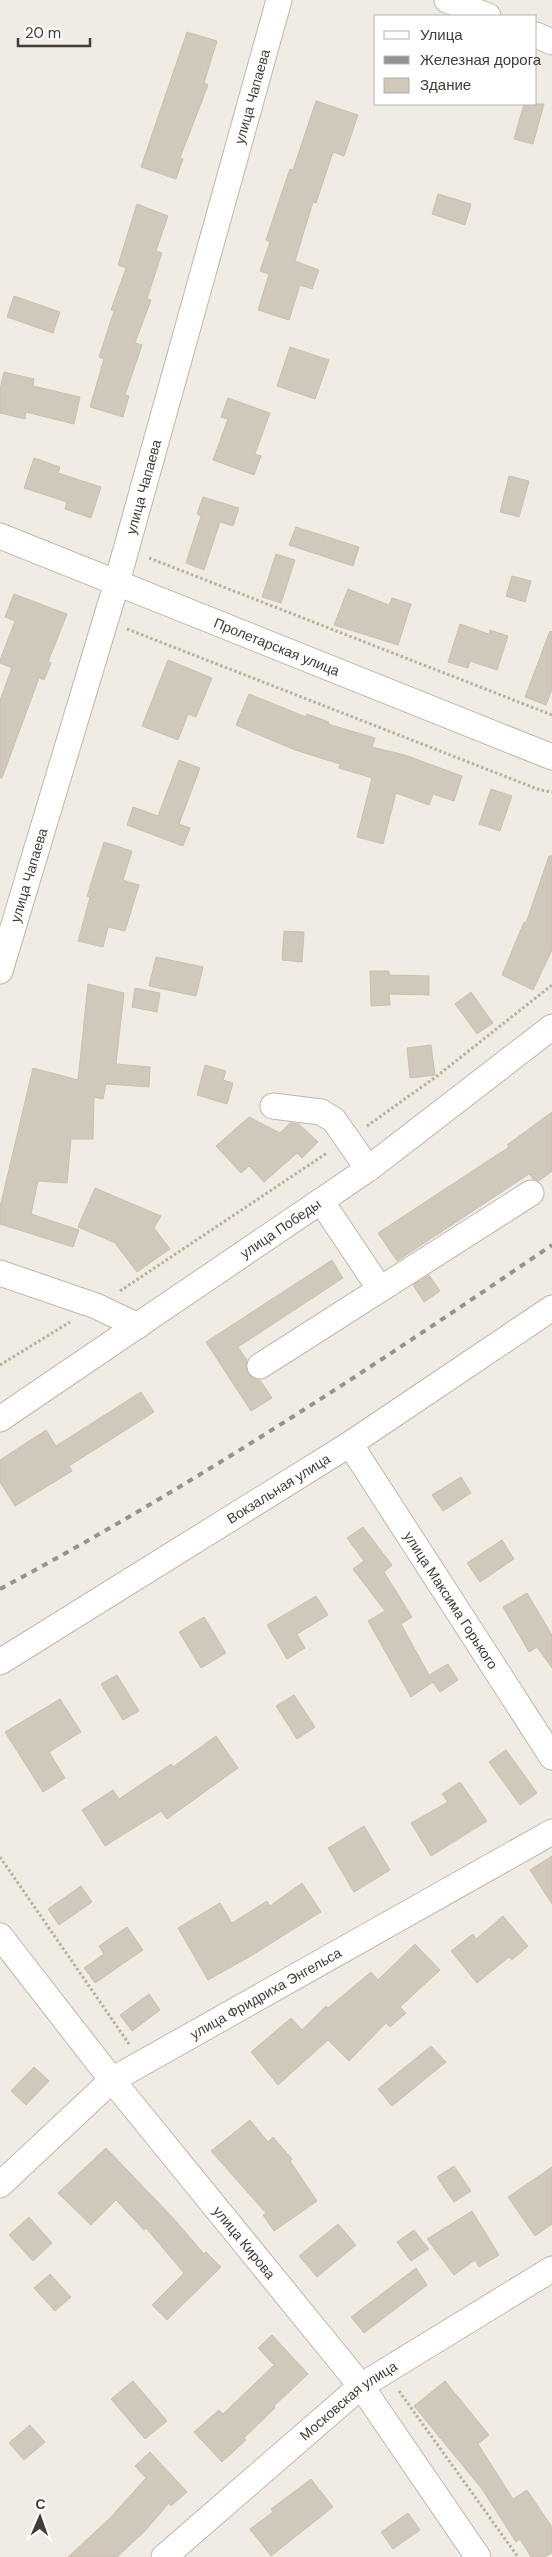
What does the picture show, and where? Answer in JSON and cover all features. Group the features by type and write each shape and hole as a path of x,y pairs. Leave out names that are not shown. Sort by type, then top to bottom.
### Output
{"street":[{"name":"улица Чапаева","path":"0,971 117,582 279,0"},
{"path":"447,0 485,15"},
{"path":"537,35 552,42"},
{"name":"Пролетарская улица","path":"0,536 552,757"},
{"name":"улица Победы","path":"0,1419 368,1169 552,1027"},
{"path":"273,1106 321,1112 334,1120 368,1169"},
{"path":"260,1366 531,1193"},
{"path":"321,1201 380,1289"},
{"path":"0,1273 96,1306 138,1326"},
{"name":"Вокзальная улица","path":"0,1662 350,1444 552,1308"},
{"name":"улица Максима Горького","path":"350,1444 552,1757"},
{"name":"улица Фридриха Энгельса","path":"0,2185 112,2080 552,1832"},
{"name":"улица Кирова","path":"0,1936 112,2080 360,2386 478,2557"},
{"name":"Московская улица","path":"164,2557 360,2386 552,2269"}],"path":[{"path":"126,549 552,715"},
{"path":"105,620 540,790 552,792"},
{"path":"0,1365 96,1306 347,1140 437,1076 552,985"},
{"path":"0,1857 142,2063"},
{"path":"384,2372 518,2557"}],"building":[{"path":"187,32 217,41 204,83 208,85 180,158 183,159 176,179 141,167"},
{"path":"316,101 358,115 344,156 333,152 316,203 313,202 295,261 319,270 312,289 300,285 289,320 258,310 269,274 260,271 270,242 266,240 290,169 293,170"},
{"path":"544,104 533,144 514,139 524,105"},
{"path":"438,194 471,204 465,225 432,214"},
{"path":"137,204 168,216 156,251 162,253 147,299 151,300 135,343 142,345 125,395 129,396 123,417 90,407 104,359 99,357 114,311 111,310 126,268 118,265"},
{"path":"14,296 60,312 53,333 7,317"},
{"path":"290,347 329,360 315,399 277,386"},
{"path":"4,372 34,379 33,386 80,397 74,424 26,412 25,419 0,413 0,389"},
{"path":"228,398 270,413 255,454 261,456 254,475 213,460 228,419 221,417"},
{"path":"34,458 60,467 58,473 101,487 91,518 65,509 67,502 24,488"},
{"path":"509,476 529,481 519,517 500,512"},
{"path":"203,497 239,508 233,526 220,522 204,570 186,563 201,516 197,514"},
{"path":"296,527 359,547 353,566 289,545"},
{"path":"276,554 295,560 281,603 262,597"},
{"path":"512,576 531,581 525,602 506,596"},
{"path":"348,589 389,605 392,598 411,604 398,645 334,625"},
{"path":"14,594 67,614 48,662 51,663 44,680 39,678 2,778 0,778 0,700 12,668 0,663 0,660 15,621 5,617"},
{"path":"460,624 489,634 490,630 508,636 497,670 470,661 468,668 448,662"},
{"path":"550,631 552,632 552,689 546,705 525,697"},
{"path":"168,660 212,678 196,717 188,714 178,740 142,726"},
{"path":"249,694 306,717 307,714 329,722 328,724 375,738 372,747 405,755 462,776 454,801 433,794 429,805 396,793 383,844 357,837 372,778 339,768 340,764 295,750 236,725"},
{"path":"179,760 200,768 179,824 190,828 183,846 127,825 133,807 158,816"},
{"path":"491,789 512,796 500,831 479,824"},
{"path":"104,842 132,851 123,880 139,885 125,931 108,927 103,947 78,941 90,897 87,896"},
{"path":"549,856 552,856 552,950 533,990 502,975 524,922 526,923"},
{"path":"284,931 304,932 302,962 282,960"},
{"path":"156,957 203,967 196,996 149,986"},
{"path":"370,971 389,971 389,975 429,976 429,995 389,994 390,1005 371,1006"},
{"path":"88,984 124,993 116,1064 150,1067 149,1087 106,1084 103,1099 94,1097 93,1139 71,1139 67,1183 38,1181 31,1214 79,1230 73,1247 0,1224 0,1207 33,1068 78,1080"},
{"path":"135,988 160,993 157,1012 132,1007"},
{"path":"471,992 493,1023 477,1034 455,1004"},
{"path":"431,1045 435,1075 410,1078 407,1048"},
{"path":"205,1065 226,1071 223,1080 233,1083 227,1104 197,1095"},
{"path":"552,1112 552,1171 539,1181 533,1179 529,1174 397,1261 378,1233 509,1147 507,1145"},
{"path":"249,1117 280,1133 290,1123 299,1124 318,1142 302,1158 297,1153 264,1182 249,1166 241,1173 216,1146"},
{"path":"95,1188 161,1216 154,1228 170,1249 137,1272 115,1243 78,1227"},
{"path":"332,1260 343,1278 238,1347 247,1360 248,1374 260,1380 272,1398 251,1411 206,1342"},
{"path":"429,1275 440,1291 424,1302 413,1285"},
{"path":"141,1392 154,1412 69,1466 72,1471 15,1506 0,1482 0,1460 46,1430 56,1446"},
{"path":"461,1477 471,1493 443,1511 432,1495"},
{"path":"363,1527 392,1565 384,1572 412,1617 401,1624 429,1675 448,1664 458,1680 440,1692 433,1682 411,1697 368,1621 385,1611 353,1569 364,1561 347,1538"},
{"path":"502,1540 514,1559 480,1582 467,1563"},
{"path":"527,1593 552,1635 552,1668 537,1647 529,1652 503,1607"},
{"path":"316,1596 328,1615 297,1634 305,1648 287,1659 267,1625"},
{"path":"204,1617 226,1653 201,1668 179,1632"},
{"path":"117,1675 139,1711 123,1720 101,1684"},
{"path":"294,1695 315,1727 297,1739 276,1706"},
{"path":"60,1699 81,1732 49,1752 65,1778 43,1792 5,1732"},
{"path":"216,1736 238,1768 167,1819 161,1811 105,1846 82,1810 113,1790 119,1799 171,1764 173,1767"},
{"path":"506,1750 537,1793 520,1805 489,1762"},
{"path":"460,1782 487,1821 431,1856 411,1823 448,1802 442,1794"},
{"path":"364,1826 390,1870 354,1892 328,1848"},
{"path":"552,1856 552,1904 530,1870"},
{"path":"302,1883 321,1912 208,1980 178,1928 220,1903 232,1923 267,1901 270,1906"},
{"path":"81,1886 92,1902 59,1925 48,1909"},
{"path":"503,1916 528,1946 512,1960 509,1957 477,1983 451,1951 473,1934 476,1939"},
{"path":"127,1927 143,1950 95,1983 84,1968 104,1954 99,1946"},
{"path":"415,1944 440,1970 400,2007 406,2013 390,2027 386,2023 349,2061 328,2040 278,2085 251,2052 291,2018 302,2030 326,2006 328,2008 371,1972 378,1980"},
{"path":"149,1994 160,2010 132,2031 120,2015"},
{"path":"431,2046 446,2062 392,2106 378,2089"},
{"path":"34,2067 49,2081 26,2105 11,2091"},
{"path":"250,2120 268,2142 273,2137 292,2159 290,2161 317,2201 274,2231 263,2215 266,2213 211,2151"},
{"path":"106,2148 174,2219 204,2254 206,2252 221,2267 167,2320 152,2305 184,2273 146,2228 144,2230 116,2200 91,2225 58,2193"},
{"path":"454,2166 471,2191 454,2202 437,2177"},
{"path":"552,2167 552,2224 535,2236 508,2197"},
{"path":"472,2211 499,2255 479,2267 475,2260 454,2275 427,2239"},
{"path":"29,2217 52,2243 33,2261 9,2235"},
{"path":"338,2224 356,2245 317,2277 299,2256"},
{"path":"414,2230 429,2249 411,2261 397,2242"},
{"path":"416,2268 427,2285 364,2333 351,2317"},
{"path":"50,2274 71,2297 55,2311 34,2288"},
{"path":"272,2335 308,2374 274,2406 275,2408 244,2438 246,2440 222,2462 194,2432 219,2410 223,2414 274,2365 258,2348"},
{"path":"133,2381 167,2421 145,2439 111,2399"},
{"path":"445,2381 489,2435 478,2444 513,2499 527,2490 552,2527 552,2553 545,2557 531,2557 520,2539 516,2542 482,2489 414,2406"},
{"path":"30,2425 45,2442 24,2460 9,2443"},
{"path":"150,2452 187,2492 171,2506 169,2503 144,2532 117,2557 68,2557 110,2518 146,2478 135,2466"},
{"path":"311,2479 333,2507 271,2556 250,2529 273,2512 271,2509"},
{"path":"408,2513 420,2530 393,2549 381,2532"}],"railway":[{"path":"0,1589 211,1468 349,1381 552,1245"}]}
